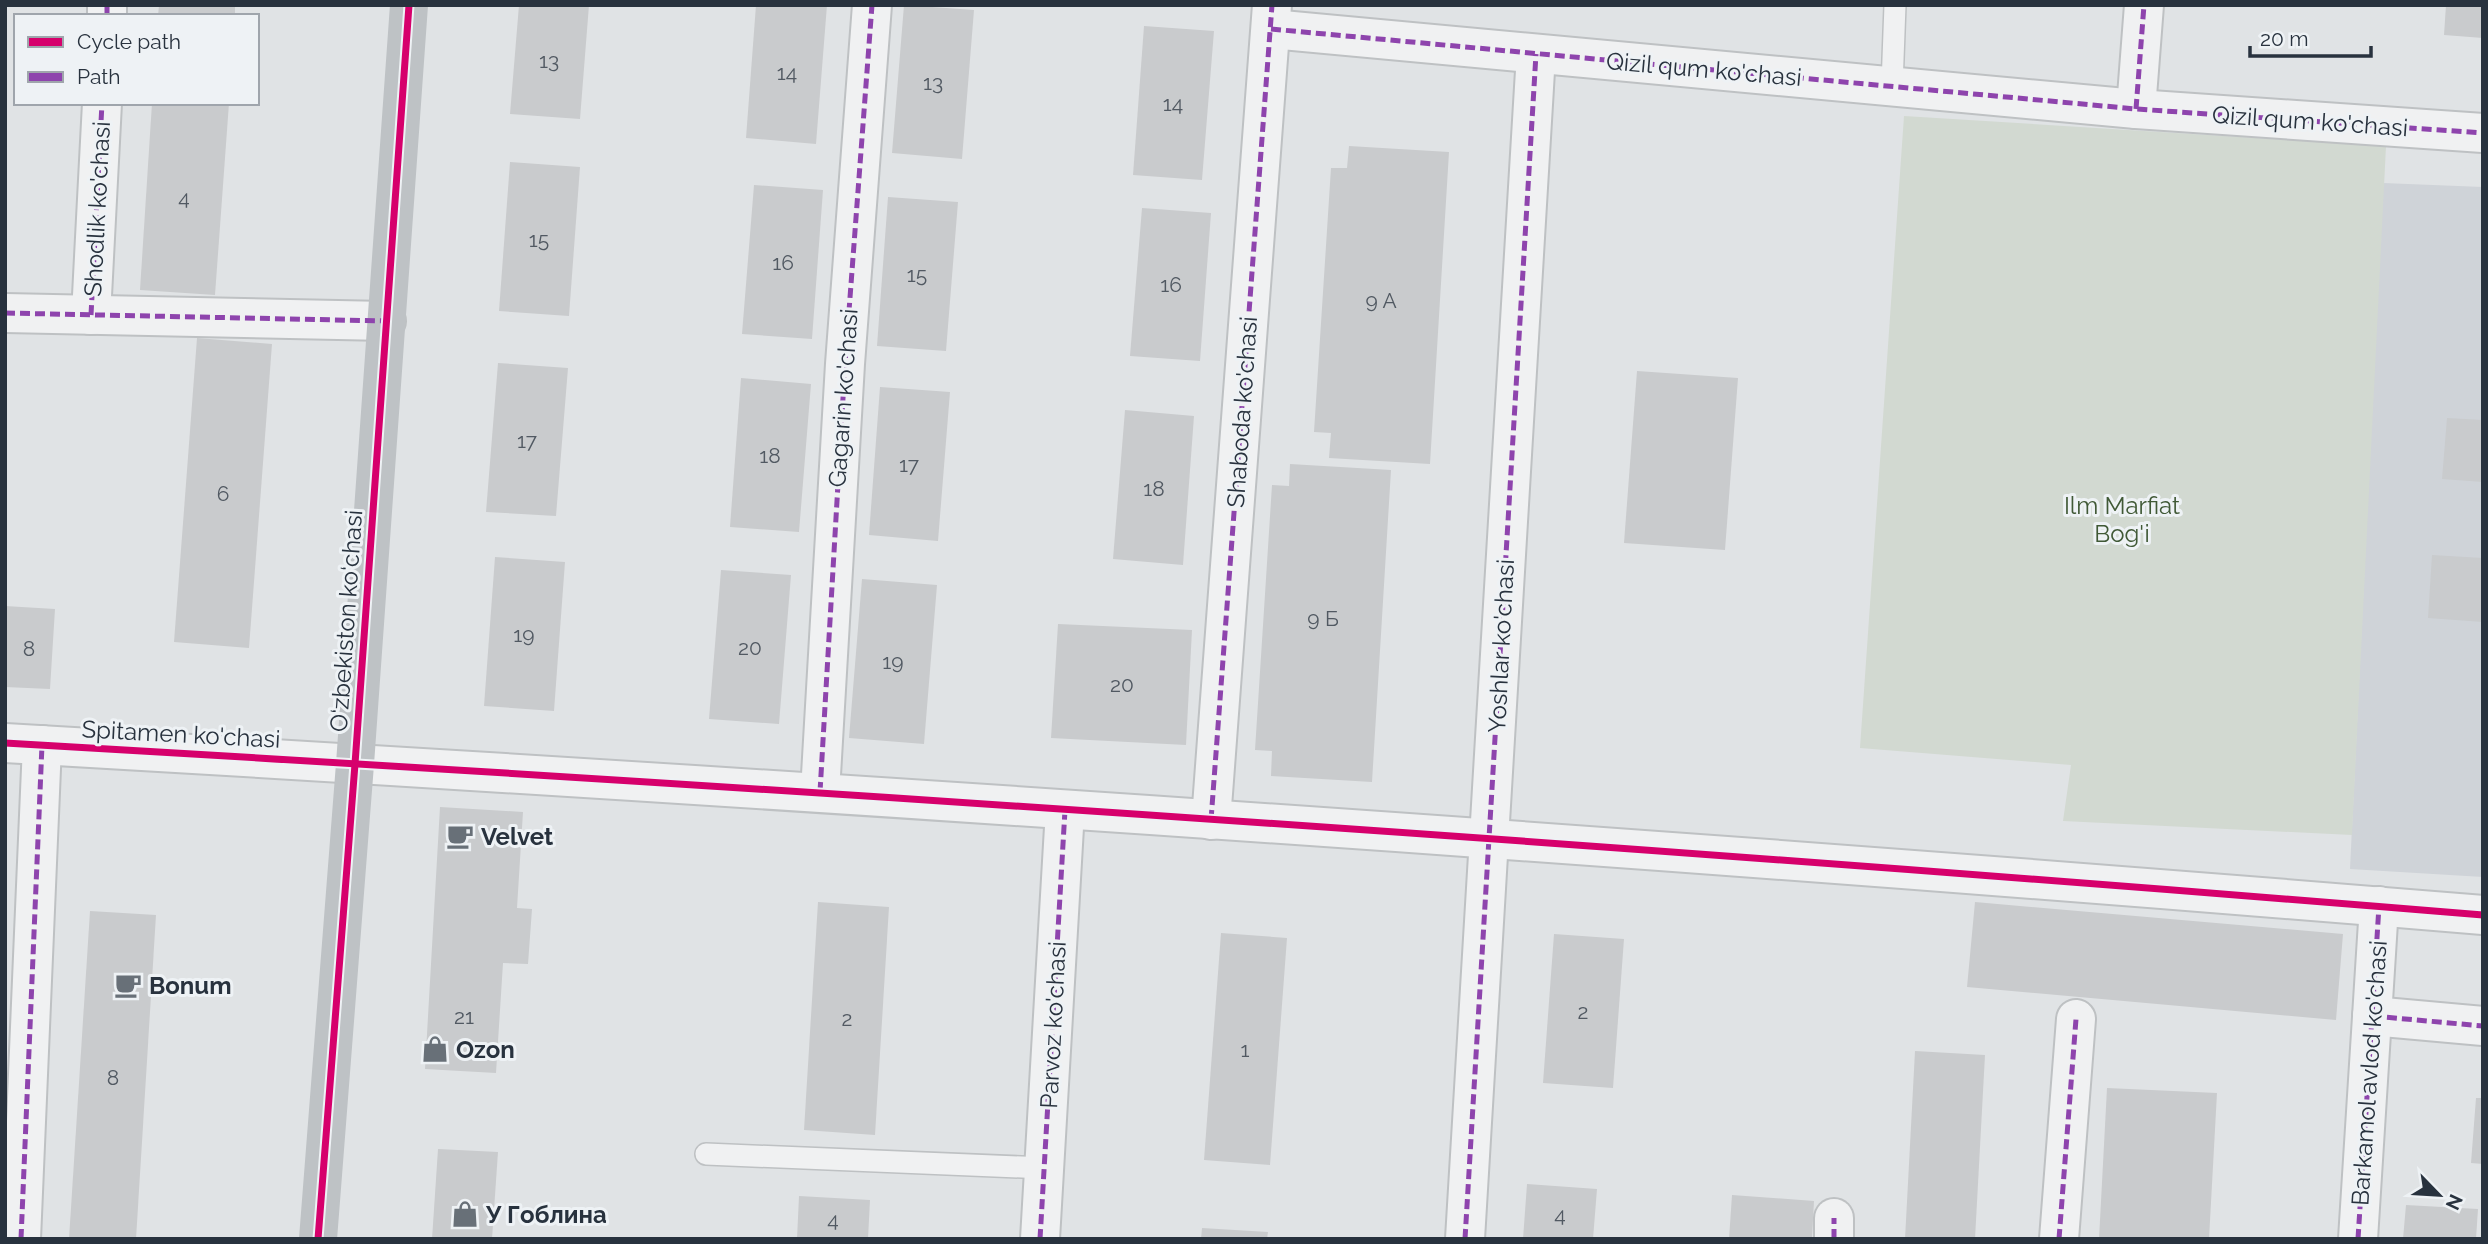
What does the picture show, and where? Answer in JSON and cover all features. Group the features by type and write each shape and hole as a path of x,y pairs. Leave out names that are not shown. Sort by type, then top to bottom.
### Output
{"street":[{"name":"O‘zbekiston ko‘chasi","path":"318,1239 409,5"},
{"name":"Gagarin ko'chasi","path":"820,792 845,364 872,5"},
{"path":"2136,109 2144,5"},
{"name":"Qizil qum ko'chasi","path":"1272,17 1536,54 2136,109 2483,132"},
{"name":"Shaboda ko'chasi","path":"1211,820 1272,17"},
{"name":"Yoshlar ko'chasi","path":"1465,1239 1536,54"},
{"name":"Shodlik ko'chasi","path":"91,315 102,105"},
{"path":"5,313 386,321"},
{"name":"Spitamen ko'chasi","path":"20,1239 23,744 820,792 1489,838 2483,915"},
{"name":"Parvoz ko'chasi","path":"1040,1239 1065,810"},
{"name":"Barkamol avlod ko'chasi","path":"2358,1239 2379,906"},
{"path":"2372,1016 2483,1026"},
{"path":"2059,1239 2076,1019"}],"lane":[{"path":"1892,86 1895,5"},
{"path":"706,1154 1045,1168"}],"shaded area":[{"path":"2383,183 2483,187 2483,877 2350,869"}],"green space":[{"name":"Ilm Marfiat Bog'i","path":"1904,116 2386,146 2352,835 2063,821 2071,765 1860,748"}],"building":[{"path":"159,5 235,5 235,14 158,14"},
{"path":"519,5 589,5 580,119 510,114"},
{"path":"756,5 827,5 816,144 746,138"},
{"path":"904,5 974,10 962,159 892,153"},
{"path":"2446,5 2483,5 2483,38 2444,35"},
{"path":"1144,26 1214,31 1202,180 1133,175"},
{"path":"152,105 229,105 215,295 140,290"},
{"path":"1349,146 1449,152 1430,464 1329,458 1331,433 1314,432 1331,168 1347,168"},
{"path":"510,162 580,167 569,316 499,311"},
{"path":"754,185 823,190 812,339 742,334"},
{"path":"888,197 958,202 946,351 877,346"},
{"path":"1142,208 1211,213 1200,361 1130,356"},
{"path":"197,338 272,344 249,648 174,642"},
{"path":"498,363 568,368 556,516 486,512"},
{"path":"1637,371 1738,378 1725,550 1624,543"},
{"path":"741,378 811,384 799,532 730,527"},
{"path":"880,387 950,392 938,541 869,535"},
{"path":"1125,410 1194,416 1183,565 1113,559"},
{"path":"2447,418 2483,420 2483,482 2442,479"},
{"path":"1290,464 1391,470 1372,782 1271,776 1272,751 1255,750 1272,485 1289,486"},
{"path":"2432,555 2483,558 2483,622 2428,618"},
{"path":"495,557 565,562 554,711 484,706"},
{"path":"721,570 791,575 779,724 709,719"},
{"path":"862,579 937,585 924,744 849,738"},
{"path":"5,606 55,609 50,689 5,687"},
{"path":"1058,624 1192,630 1186,745 1051,738"},
{"path":"440,807 523,812 517,908 532,909 528,964 503,963 496,1073 425,1069"},
{"path":"818,902 889,907 875,1135 804,1130"},
{"path":"1975,902 2343,934 2336,1020 1967,987"},
{"path":"90,911 156,915 136,1239 69,1239"},
{"path":"1221,933 1287,938 1270,1165 1204,1160"},
{"path":"1554,934 1624,939 1613,1088 1543,1083"},
{"path":"1915,1051 1985,1055 1975,1239 1905,1239"},
{"path":"2107,1088 2217,1093 2209,1239 2099,1239"},
{"path":"2476,1098 2483,1098 2483,1164 2471,1163"},
{"path":"438,1149 498,1152 492,1239 432,1239"},
{"path":"1527,1184 1597,1189 1593,1239 1523,1239"},
{"path":"1732,1195 1814,1201 1812,1239 1729,1239"},
{"path":"799,1196 870,1200 868,1239 797,1239"},
{"path":"2406,1205 2478,1209 2476,1239 2403,1239"},
{"path":"1202,1228 1268,1232 1267,1239 1201,1239"}],"marked path":[{"path":"107,5 107,14"},
{"path":"820,792 845,364 872,5"},
{"path":"1211,820 1272,5"},
{"path":"2136,109 2144,5"},
{"path":"1271,29 2136,109 2483,133"},
{"path":"1465,1239 1536,54"},
{"path":"91,315 102,105"},
{"path":"5,313 386,321"},
{"path":"21,1239 42,745"},
{"path":"1040,1239 1065,810"},
{"path":"2358,1239 2379,906"},
{"path":"2372,1016 2483,1026"},
{"path":"2059,1239 2076,1019"},
{"path":"1834,1218 1834,1239"}],"cycle path":[{"path":"318,1239 409,5"},
{"path":"5,743 1245,822 1864,866 2483,915"}],"place":[{"name":"Velvet","path":"460,836"},
{"name":"Bonum","path":"128,985"},
{"name":"Ozon","path":"435,1049"},
{"name":"У Гоблина","path":"465,1214"}]}
